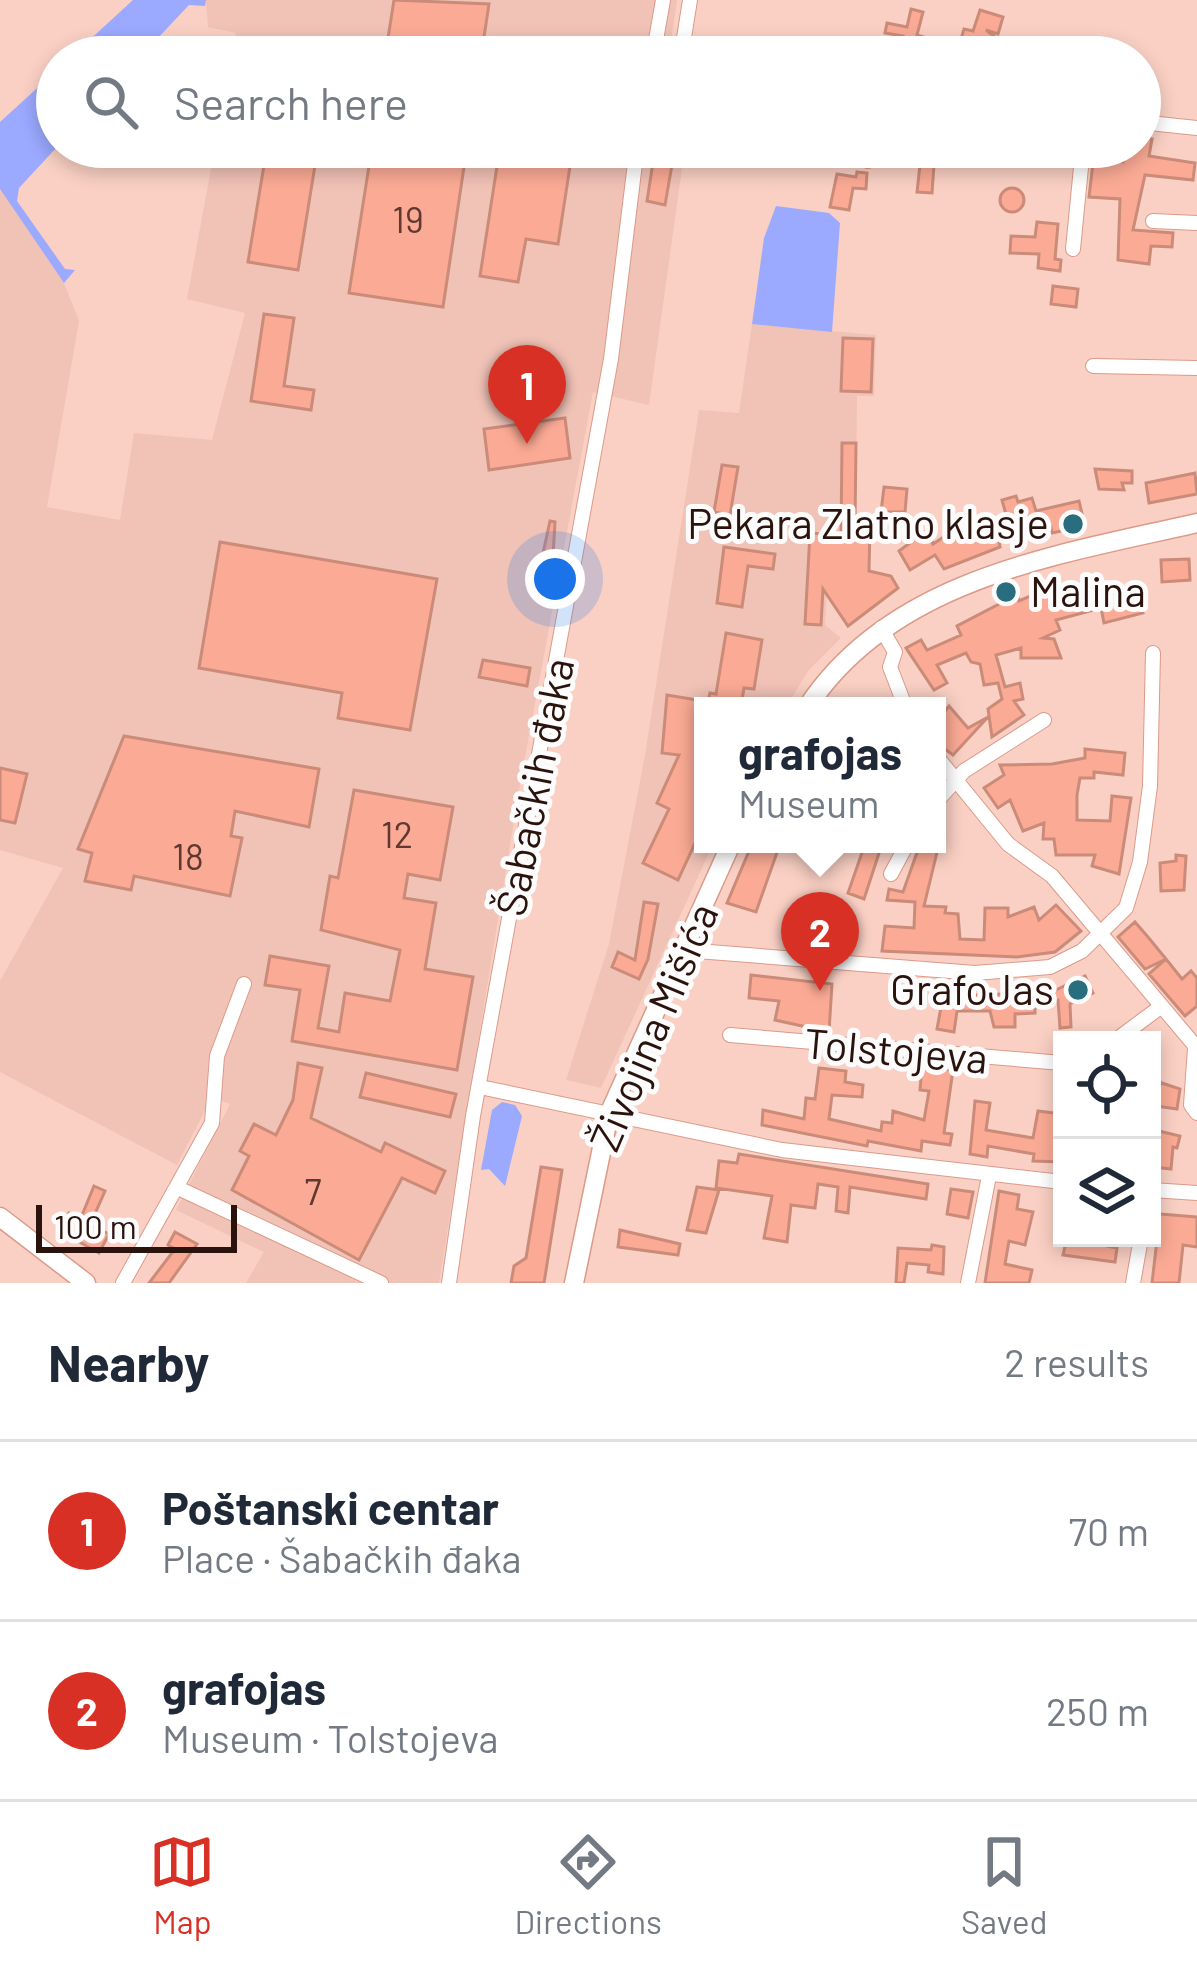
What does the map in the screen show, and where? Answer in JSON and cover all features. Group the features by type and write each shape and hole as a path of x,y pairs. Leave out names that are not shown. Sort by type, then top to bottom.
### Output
{"main road":[{"path":"815,697 844,658 881,628 999,573 1197,523"},
{"name":"Živojina Mišića","path":"574,1283 609,1114 727,853"},
{"path":"0,1217 86,1283"}],"street":[{"path":"657,36 663,0"},
{"path":"684,36 690,0"},
{"path":"1161,124 1197,128"},
{"name":"Šabačkih đaka","path":"449,1283 479,1087 611,359 635,168"},
{"path":"1073,249 1081,168"},
{"path":"1153,220 1197,223"},
{"path":"1093,366 1197,368"},
{"path":"881,628 895,652 890,667 902,697"},
{"name":"Tolstojeva","path":"684,950 1017,973 1068,960 1099,938 1126,908 1140,862 1150,786 1153,653"},
{"path":"946,790 956,777 1044,719"},
{"path":"946,766 1008,844 1052,876 1099,938 1196,1048 1191,1105 1197,1113"},
{"path":"891,874 902,853"},
{"path":"123,1283 212,1123 217,1056 244,984"},
{"path":"1128,1031 1159,1008"},
{"name":"Tolstojeva","path":"730,1035 1053,1062"},
{"path":"479,1087 782,1150 1053,1181"},
{"path":"968,1283 989,1176"},
{"path":"178,1188 381,1283"},
{"path":"1161,1190 1197,1192"},
{"path":"1133,1283 1139,1247"}],"shaded area":[{"path":"133,0 206,0 205,6 189,5 160,36 94,36"},
{"path":"206,0 677,0 672,36 236,36 208,27"},
{"path":"36,89 38,168 19,188 17,201 65,269 75,270 64,283 0,189 0,122"},
{"path":"211,168 682,168 649,405 593,392 520,784 439,1283 246,1283 264,1252 176,1210 230,1104 212,1097 177,1165 0,1072 0,981 63,868 0,850 0,189 64,283 79,321 47,507 120,520 134,433 212,440 245,313 187,299"},
{"path":"776,206 829,213 840,223 832,332 752,324 764,238"},
{"path":"752,324 876,335 874,396 857,396 855,566 828,565 825,625 841,638 808,671 792,697 694,697 694,853 709,853 601,1088 566,1080 609,944 645,755 699,410 739,413"},
{"path":"502,1102 515,1105 522,1116 505,1186 489,1169 481,1170 492,1110"}],"building":[{"path":"394,0 489,4 484,36 388,36"},
{"path":"911,9 923,12 920,36 885,33 887,23 907,27"},
{"path":"980,10 1003,17 998,34 986,30 994,36 962,36 964,29 973,31"},
{"path":"1161,158 1195,163 1193,180 1145,175 1133,230 1173,233 1172,247 1151,246 1149,264 1118,260 1120,199 1089,197 1092,168 1161,168"},
{"path":"264,168 315,168 298,270 248,262"},
{"path":"369,168 464,168 443,307 349,293"},
{"path":"497,168 570,168 558,244 526,239 518,282 480,276"},
{"path":"652,168 671,168 665,205 647,201"},
{"path":"920,168 934,168 932,193 917,192"},
{"path":"857,172 867,173 866,189 853,188 849,210 830,207 837,174 856,177"},
{"path":"1012,188 1021,191 1021,209 1012,212 1003,209 1000,200 1003,191"},
{"path":"1037,222 1058,224 1055,259 1061,260 1060,271 1038,268 1039,254 1010,253 1011,236 1035,237"},
{"path":"1053,286 1078,289 1076,307 1051,304"},
{"path":"264,314 294,318 284,386 314,390 311,410 251,401"},
{"path":"843,338 873,339 871,392 841,391"},
{"path":"565,418 570,458 489,470 484,429"},
{"path":"842,443 856,443 855,525 870,526 869,571 891,576 898,588 848,626 823,589 821,625 805,624 810,533 841,535"},
{"path":"722,465 738,467 730,515 714,512"},
{"path":"1095,469 1132,471 1132,483 1122,483 1124,490 1099,489"},
{"path":"1195,473 1197,494 1149,503 1146,483"},
{"path":"884,487 907,489 905,512 881,512"},
{"path":"1016,496 1018,502 1032,498 1036,511 1079,501 1085,526 1052,533 1051,527 999,540 1000,547 944,569 935,555 910,570 899,551 929,529 933,544 951,532 1007,518 1002,500"},
{"path":"550,521 555,522 552,573 539,572"},
{"path":"220,542 437,579 410,730 338,718 342,693 199,668"},
{"path":"724,547 775,554 773,569 748,566 742,607 717,603"},
{"path":"1189,559 1190,580 1162,582 1161,560"},
{"path":"1015,585 1019,601 1049,588 1052,595 1087,586 1090,599 1117,592 1121,605 1140,601 1143,613 1104,623 1101,608 1056,620 1060,630 1043,638 1054,639 1061,658 1021,658 1021,648 996,655 1005,687 1020,683 1023,699 1014,701 1024,715 992,737 988,709 1002,699 998,683 984,685 980,664 971,662 966,653 937,665 947,683 934,690 906,648 921,640 927,650 961,635 957,626 999,604 995,591"},
{"path":"726,633 762,640 754,689 744,688 742,697 709,697 716,694"},
{"path":"483,660 530,668 527,686 479,677"},
{"path":"667,695 694,700 694,845 678,880 643,863 669,809 657,803 679,755 662,753"},
{"path":"949,706 968,728 988,717 953,755 946,750"},
{"path":"124,736 319,769 309,827 235,811 231,836 242,838 230,896 134,876 131,890 85,881 92,853 78,849"},
{"path":"1085,749 1125,753 1123,775 1094,772 1094,778 1080,778 1077,795 1077,820 1110,821 1112,796 1131,798 1119,874 1092,866 1095,855 1056,855 1054,839 1043,839 1044,823 1023,831 1010,800 998,808 984,788 1004,775 1000,765 1085,758"},
{"path":"0,768 27,774 15,823 0,820"},
{"path":"354,790 453,807 440,880 408,874 404,898 436,903 425,969 473,977 457,1070 292,1041 300,990 265,985 270,956 329,966 318,1028 339,1032 345,993 390,1001 400,950 321,930 330,876 338,878"},
{"path":"748,853 777,853 756,912 727,903"},
{"path":"862,853 879,853 864,899 848,893"},
{"path":"917,853 937,853 924,906 946,907 945,913 958,914 960,939 984,940 985,908 1008,908 1008,917 1034,907 1039,920 1056,905 1081,931 1055,952 1017,957 882,951 885,926 914,928 915,902 887,900 889,889 903,892"},
{"path":"1176,855 1186,856 1184,890 1161,891 1160,863 1176,861"},
{"path":"644,902 658,904 648,959 639,979 612,967 618,952 635,960"},
{"path":"1135,922 1166,959 1145,969 1118,937"},
{"path":"1166,959 1182,979 1191,971 1197,978 1197,1006 1185,1016 1149,974"},
{"path":"751,975 832,984 829,1032 775,1020 779,1001 749,998"},
{"path":"1085,976 1093,993 1070,1004 1071,1027 1060,1028 1058,1000 1035,1001 1035,1013 1015,1014 1015,1027 994,1027 990,1011 957,1011 954,1032 937,1029 943,996 1034,993 1035,1000"},
{"path":"298,1063 322,1068 311,1118 381,1152 385,1143 445,1171 435,1193 402,1178 359,1260 232,1190 249,1156 240,1151 254,1124 276,1135 293,1100"},
{"path":"922,1067 953,1070 944,1133 952,1134 950,1145 922,1141 921,1151 868,1141 867,1146 762,1125 763,1110 804,1119 806,1098 815,1099 819,1068 846,1071 845,1082 863,1085 862,1097 832,1095 829,1119 881,1131 882,1122 892,1123 893,1111 924,1120 929,1091 920,1090"},
{"path":"366,1073 456,1094 450,1117 360,1097"},
{"path":"1161,1083 1180,1089 1177,1109 1161,1107"},
{"path":"975,1101 990,1103 986,1130 1033,1138 1038,1111 1053,1113 1053,1162 1033,1161 1034,1154 988,1146 987,1157 970,1154"},
{"path":"1161,1131 1180,1136 1177,1148 1173,1147 1171,1169 1161,1168"},
{"path":"739,1154 928,1184 926,1199 850,1187 848,1213 836,1211 838,1187 818,1184 815,1208 791,1205 787,1242 764,1238 772,1196 716,1188 719,1161 737,1163"},
{"path":"541,1167 562,1170 544,1283 511,1283 514,1266 526,1258"},
{"path":"94,1186 105,1191 90,1225 109,1234 99,1253 58,1230 69,1213 80,1220"},
{"path":"697,1187 719,1190 706,1233 687,1230"},
{"path":"951,1189 973,1192 968,1218 947,1214"},
{"path":"999,1191 1019,1195 1017,1209 1033,1212 1025,1245 1009,1241 1005,1264 1032,1270 1029,1283 985,1283"},
{"path":"1161,1214 1197,1217 1197,1247 1183,1245 1179,1283 1152,1283 1156,1247 1161,1247"},
{"path":"620,1230 680,1244 678,1255 618,1247"},
{"path":"175,1232 197,1244 169,1283 149,1283 175,1249 168,1245"},
{"path":"932,1245 944,1247 943,1274 928,1272 929,1265 907,1263 904,1283 896,1283 898,1248 931,1250"},
{"path":"1065,1247 1117,1248 1115,1262 1063,1255"}],"place":[{"name":"Poštanski centar","path":"527,444"},
{"name":"Pekara Zlatno klasje","path":"1073,524"},
{"name":"Malina","path":"1006,592"},
{"name":"GrafoJas","path":"1078,990"},
{"name":"grafojas","path":"820,991"}]}
